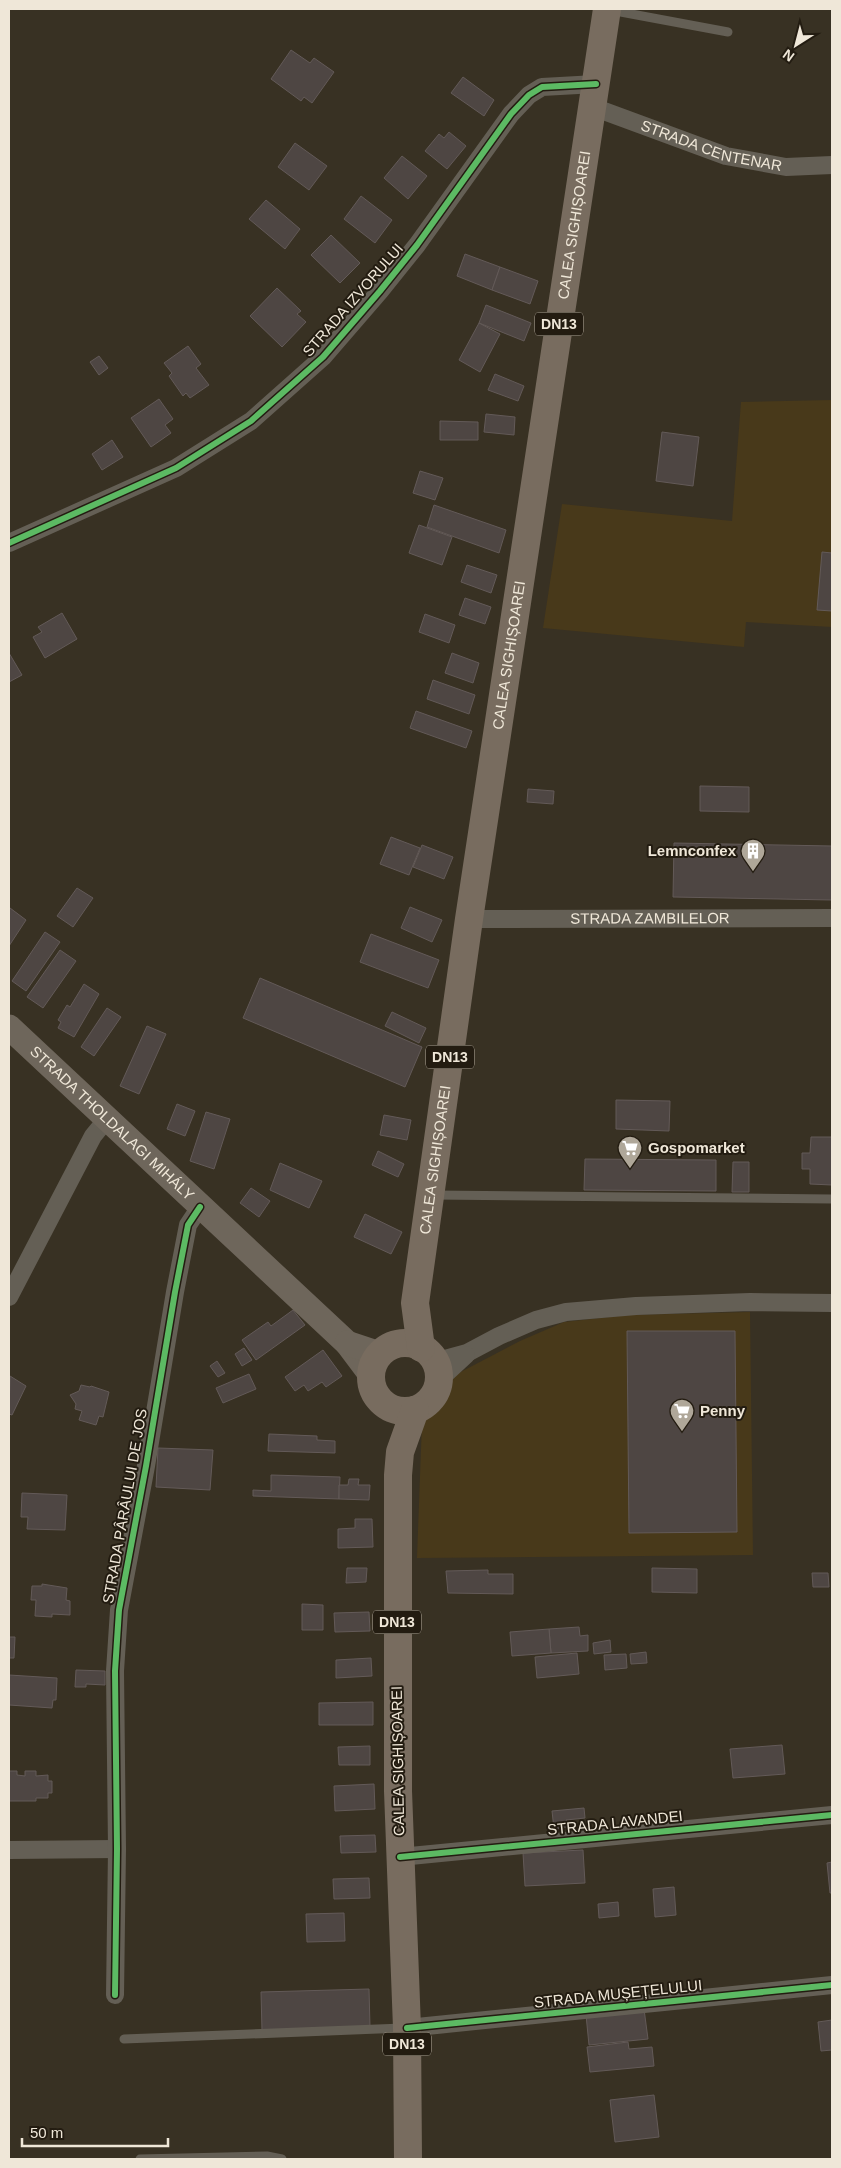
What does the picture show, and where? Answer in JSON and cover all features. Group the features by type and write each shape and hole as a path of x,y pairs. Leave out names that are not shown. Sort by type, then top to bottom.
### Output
{"highway":[{"name":"CALEA SIGHIȘOAREI","path":"407,1361 469,919 607,9"},
{"name":"DN13","path":"388,1407 378,1399 372,1388 407,1361 431,1398 415,1410"},
{"name":"CALEA SIGHIȘOAREI","path":"388,1407 400,1452 397,1634 400,1857 407,2028 408,2159"},
{"path":"388,1407 402,1411 415,1410"},
{"name":"CALEA SIGHIȘOAREI","path":"400,1452 415,1410"}],"street":[{"name":"STRADA IZVORULUI","path":"9,543 176,468 251,421 323,357 374,299 417,245 511,114 529,95 542,87 595,96"},
{"name":"STRADA CENTENAR","path":"595,96 726,156 786,167 832,164"},
{"name":"STRADA ZAMBILELOR","path":"469,919 832,918"},
{"name":"STRADA THOLDALAGI MIHÁLY","path":"9,1027 347,1343 407,1361"},
{"path":"9,1297 94,1136 107,1119"},
{"name":"STRADA PÂRÂULUI DE JOS","path":"115,1995 117,1848 115,1671 119,1610 146,1466 176,1282 188,1225 200,1207"},
{"path":"407,1361 467,1353 499,1336 536,1320 566,1312 636,1306 750,1302 832,1303"},
{"name":"STRADA LAVANDEI","path":"400,1857 832,1815"},
{"path":"9,1850 117,1848"},
{"name":"STRADA MUȘEȚELULUI","path":"407,2028 832,1985"}],"lane":[{"path":"607,9 728,32"},
{"path":"430,1195 832,1200"},
{"path":"124,2039 407,2028"},
{"path":"140,2159 267,2156 282,2159"}],"shaded area":[{"path":"832,400 832,627 746,622 744,647 543,628 562,504 732,521 741,402"},
{"path":"750,1312 753,1555 417,1558 422,1422 441,1403 455,1375 520,1341 564,1322 629,1315"}],"building":[{"path":"291,50 310,63 314,58 334,72 312,103 304,97 301,101 271,79"},
{"path":"463,77 494,100 484,116 451,93"},
{"path":"449,132 466,146 447,169 425,151 439,134 444,138"},
{"path":"295,143 327,166 309,190 278,167"},
{"path":"402,156 427,176 408,199 384,178"},
{"path":"361,196 392,220 375,243 344,219"},
{"path":"266,200 300,229 285,249 249,219"},
{"path":"331,235 360,263 340,283 311,255"},
{"path":"465,254 500,267 492,290 457,276"},
{"path":"500,267 538,281 530,304 492,290"},
{"path":"277,288 301,311 297,314 306,322 282,347 250,316"},
{"path":"486,305 531,323 524,341 479,323"},
{"path":"479,323 500,334 480,372 459,360"},
{"path":"188,346 201,364 196,368 209,385 190,398 186,393 183,396 169,376 172,373 164,363"},
{"path":"99,356 108,368 99,375 90,362"},
{"path":"495,374 524,386 518,401 488,390"},
{"path":"159,399 173,419 165,425 171,433 151,447 131,418"},
{"path":"486,414 515,417 514,435 484,432"},
{"path":"440,421 478,422 478,440 440,440"},
{"path":"662,432 699,437 693,486 656,481"},
{"path":"112,440 123,457 102,470 92,454"},
{"path":"420,471 443,478 435,500 413,493"},
{"path":"434,505 506,530 499,553 427,527"},
{"path":"419,525 452,537 442,565 409,553"},
{"path":"822,552 832,553 832,611 817,610"},
{"path":"467,565 497,575 491,593 461,582"},
{"path":"465,598 491,607 485,624 459,615"},
{"path":"62,613 77,639 45,658 33,637 42,632 38,627"},
{"path":"425,614 455,625 449,643 419,632"},
{"path":"9,653 22,675 9,682"},
{"path":"452,653 479,663 473,683 445,673"},
{"path":"433,680 475,695 469,714 427,699"},
{"path":"416,711 472,731 466,748 410,728"},
{"path":"700,786 749,787 749,812 700,811"},
{"path":"528,789 554,791 553,804 527,802"},
{"path":"391,837 420,848 409,875 380,864"},
{"name":"Lemnconfex","path":"674,843 832,846 832,900 673,897"},
{"path":"422,845 453,857 444,879 413,867"},
{"path":"77,888 93,898 73,927 57,916"},
{"path":"410,907 442,920 432,942 401,928"},
{"path":"10,908 26,920 9,946 9,910"},
{"path":"45,932 60,942 26,991 12,981"},
{"path":"371,934 439,960 428,988 360,962"},
{"path":"60,950 76,961 43,1008 27,997"},
{"path":"260,978 422,1047 405,1087 243,1018"},
{"path":"84,984 99,994 74,1037 58,1028 61,1022 58,1020 67,1005 70,1007"},
{"path":"107,1008 121,1017 94,1056 81,1047"},
{"path":"392,1012 426,1028 419,1043 385,1026"},
{"path":"147,1026 166,1034 139,1094 120,1086"},
{"path":"616,1100 670,1101 669,1131 616,1129"},
{"path":"177,1104 195,1111 185,1136 167,1129"},
{"path":"206,1112 230,1119 214,1169 190,1161"},
{"path":"384,1115 411,1120 407,1140 380,1135"},
{"path":"811,1137 832,1137 832,1185 810,1184 810,1169 802,1169 802,1153 810,1153"},
{"path":"378,1151 404,1164 398,1177 372,1165"},
{"path":"585,1159 716,1160 716,1191 584,1190"},
{"path":"733,1162 749,1162 749,1192 732,1192"},
{"path":"280,1163 322,1181 309,1208 270,1190"},
{"path":"251,1188 270,1201 259,1217 240,1203"},
{"path":"365,1214 402,1232 391,1254 354,1237"},
{"path":"293,1310 305,1325 256,1360 242,1340 268,1322 271,1326"},
{"name":"Penny","path":"627,1331 735,1331 737,1532 629,1533"},
{"path":"244,1348 252,1360 242,1366 235,1354"},
{"path":"323,1350 342,1376 326,1387 322,1382 308,1391 304,1385 295,1391 285,1377"},
{"path":"217,1361 225,1373 218,1377 210,1366"},
{"path":"249,1374 256,1389 223,1403 216,1388"},
{"path":"10,1376 26,1386 12,1415 9,1414"},
{"path":"81,1385 109,1392 103,1417 99,1416 96,1425 79,1420 82,1411 75,1409 76,1404 70,1395 79,1391"},
{"path":"269,1434 317,1436 317,1440 335,1441 335,1453 268,1451"},
{"path":"158,1448 213,1450 210,1490 156,1487"},
{"path":"271,1475 340,1477 339,1499 253,1496 253,1490 271,1491"},
{"path":"349,1479 359,1479 358,1485 370,1485 369,1500 339,1499 339,1485 348,1485"},
{"path":"22,1493 67,1495 65,1530 27,1529 28,1517 21,1517"},
{"path":"355,1519 372,1519 373,1547 338,1548 338,1529 355,1528"},
{"path":"347,1568 367,1568 366,1582 346,1583"},
{"path":"652,1568 697,1569 697,1593 652,1592"},
{"path":"488,1570 488,1574 513,1574 513,1594 448,1593 446,1571"},
{"path":"812,1573 828,1573 829,1587 813,1587"},
{"path":"42,1584 67,1588 66,1600 70,1601 70,1615 52,1614 52,1617 35,1616 36,1600 31,1600 32,1586 42,1586"},
{"path":"302,1604 323,1605 323,1630 302,1630"},
{"path":"369,1612 370,1631 335,1632 334,1613"},
{"path":"579,1627 580,1636 588,1635 588,1651 551,1653 549,1629"},
{"path":"549,1629 551,1653 512,1656 510,1632"},
{"path":"9,1637 15,1637 14,1658 9,1658"},
{"path":"610,1640 611,1652 594,1654 593,1643"},
{"path":"646,1652 647,1663 631,1664 630,1654"},
{"path":"577,1653 579,1674 537,1678 535,1657"},
{"path":"626,1654 627,1668 605,1670 604,1655"},
{"path":"371,1658 372,1676 336,1678 336,1660"},
{"path":"76,1670 105,1671 105,1685 86,1684 86,1687 75,1687"},
{"path":"9,1675 57,1678 56,1700 53,1700 52,1708 9,1705"},
{"path":"373,1702 373,1725 319,1725 319,1703"},
{"path":"782,1745 785,1774 733,1778 730,1749"},
{"path":"370,1746 370,1765 339,1765 338,1747"},
{"path":"9,1771 17,1771 17,1775 25,1776 25,1771 36,1771 36,1776 48,1775 48,1781 52,1781 52,1793 48,1793 48,1798 36,1798 36,1801 9,1801"},
{"path":"374,1784 375,1809 335,1811 334,1786"},
{"path":"584,1808 585,1818 566,1820 567,1827 554,1829 552,1811"},
{"path":"375,1835 376,1852 341,1853 340,1836"},
{"path":"583,1850 585,1883 525,1886 523,1853"},
{"path":"832,1862 832,1893 830,1893 827,1863"},
{"path":"369,1878 370,1898 334,1899 333,1879"},
{"path":"674,1887 676,1915 655,1917 653,1889"},
{"path":"618,1902 619,1916 599,1918 598,1904"},
{"path":"344,1913 345,1941 307,1942 306,1914"},
{"path":"369,1989 370,2027 262,2031 261,1992"},
{"path":"644,2009 648,2039 589,2045 586,2015"},
{"path":"832,2020 832,2050 821,2051 818,2022"},
{"path":"628,2042 629,2049 652,2047 654,2066 590,2072 587,2047"},
{"path":"654,2095 659,2137 615,2142 610,2100"}],"cycle path":[{"path":"9,543 176,468 251,421 323,357 380,291 417,245 511,114 529,95 542,87 596,84"},
{"path":"115,1995 117,1849 115,1671 119,1610 188,1225 200,1207"},
{"path":"400,1857 832,1815"},
{"path":"407,2028 832,1985"}],"place":[{"name":"Lemnconfex","path":"753,872"},
{"name":"Gospomarket","path":"630,1169"},
{"name":"Penny","path":"682,1432"}]}
